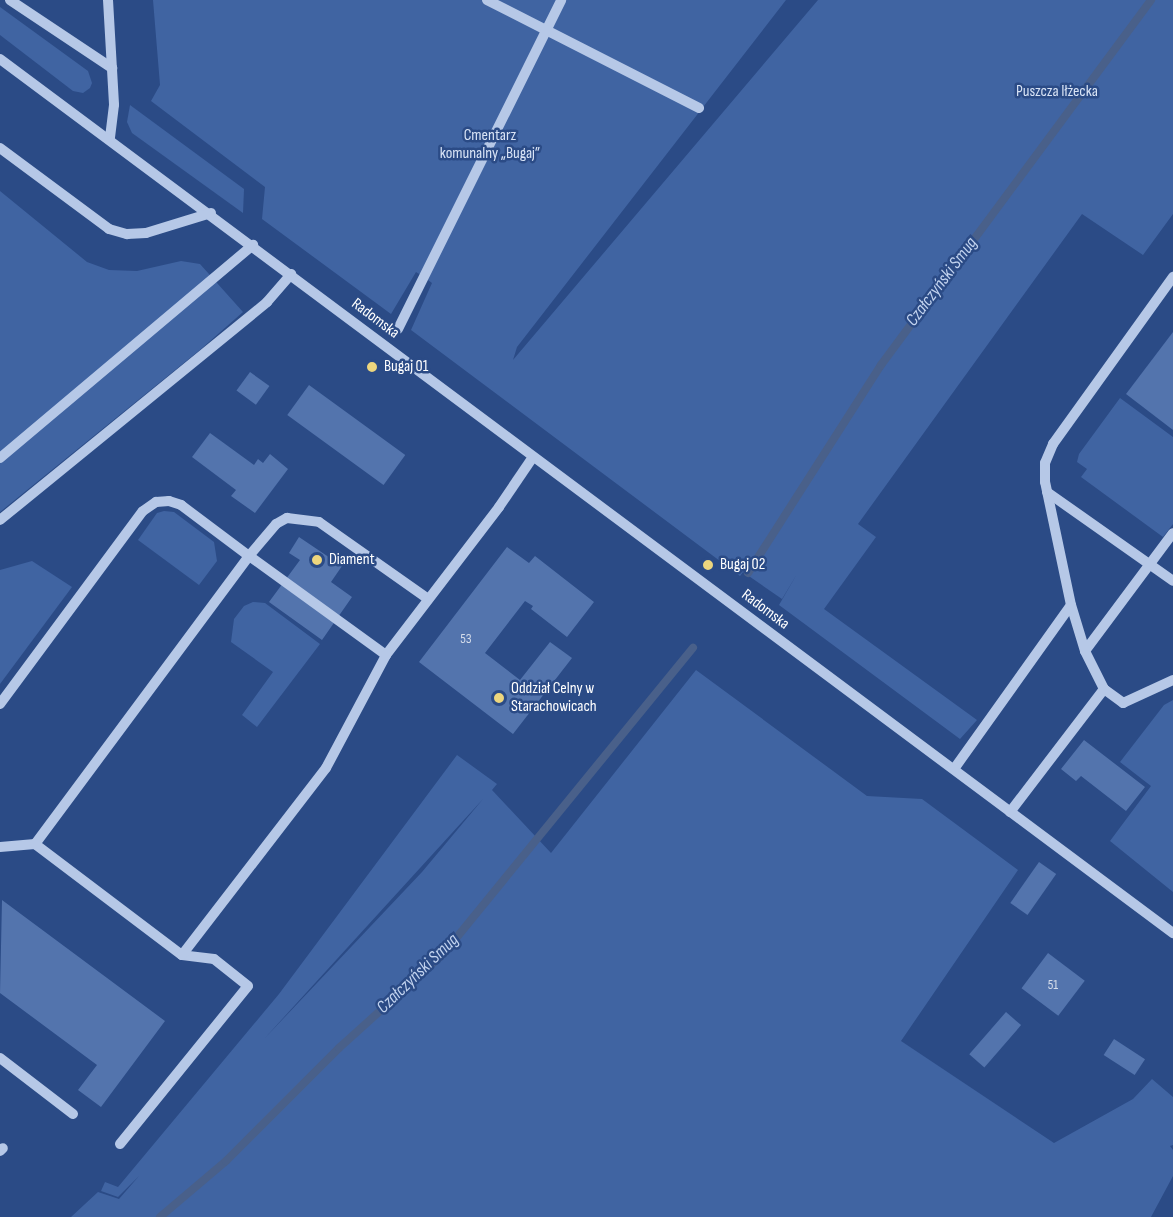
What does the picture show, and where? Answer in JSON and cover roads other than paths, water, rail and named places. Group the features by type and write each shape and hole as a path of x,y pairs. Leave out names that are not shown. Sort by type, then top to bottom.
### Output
{"street":[{"path":"10,0 112,68"},
{"path":"108,0 114,105 110,139"},
{"path":"487,0 699,108"},
{"path":"398,328 561,0"},
{"name":"Radomska","path":"0,59 211,213 533,457 1173,933"},
{"path":"0,148 109,229 127,234 146,233 211,213"},
{"path":"0,458 253,245"},
{"path":"0,520 267,302 291,274"},
{"path":"1173,277 1053,444 1045,463 1047,492 1071,605 1085,651 1104,689 1123,704 1173,680"},
{"path":"182,955 326,768 386,655 533,457"},
{"path":"1047,492 1173,581"},
{"path":"0,704 143,511 156,502 169,501 181,505 386,655"},
{"path":"35,844 249,556 276,524 287,518 320,522 428,599"},
{"path":"1085,651 1173,533"},
{"path":"954,769 1071,605"},
{"path":"1010,812 1104,689"},
{"path":"0,847 35,844 182,955 214,958 248,986 120,1144"},
{"path":"0,1059 73,1114"}],"waterway":[{"name":"Czałczyński Smug","path":"748,573 881,365 1151,0"},
{"name":"Czałczyński Smug","path":"160,1217 226,1161 339,1048 444,953 693,648"}],"place":[{"name":"Bugaj 01","path":"372,367"},
{"name":"Diament","path":"317,560"},
{"name":"Bugaj 02","path":"708,565"},
{"name":"Oddział Celny w Starachowicach","path":"499,698"}],"park label":[{"name":"Puszcza Iłżecka","path":"1057,92"},
{"name":"Cmentarz komunalny „Bugaj”","path":"490,145"}]}
